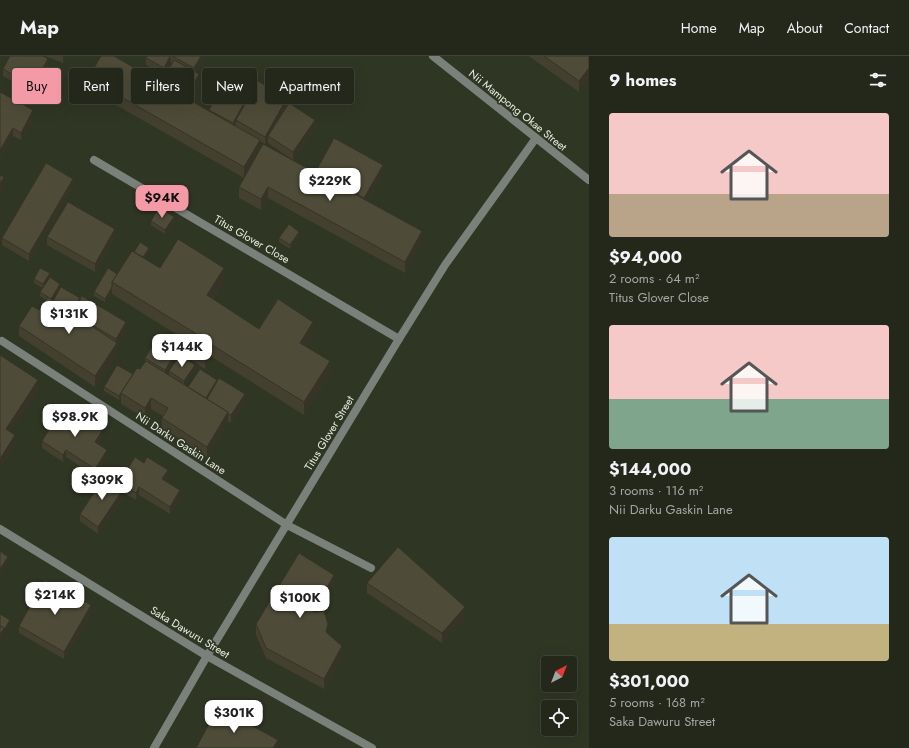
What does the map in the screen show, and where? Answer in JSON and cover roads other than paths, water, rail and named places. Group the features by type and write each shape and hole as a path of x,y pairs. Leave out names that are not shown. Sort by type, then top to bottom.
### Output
{"street":[{"name":"Nii Mampong Okae Street","path":"433,56 589,180"},
{"name":"Titus Glover Street","path":"154,748 207,656 445,265 536,138"},
{"name":"Titus Glover Close","path":"94,160 399,339"},
{"name":"Nii Darku Gaskin Lane","path":"2,341 287,525 371,568"},
{"name":"Saka Dawuru Street","path":"0,529 207,656 372,748"}]}
